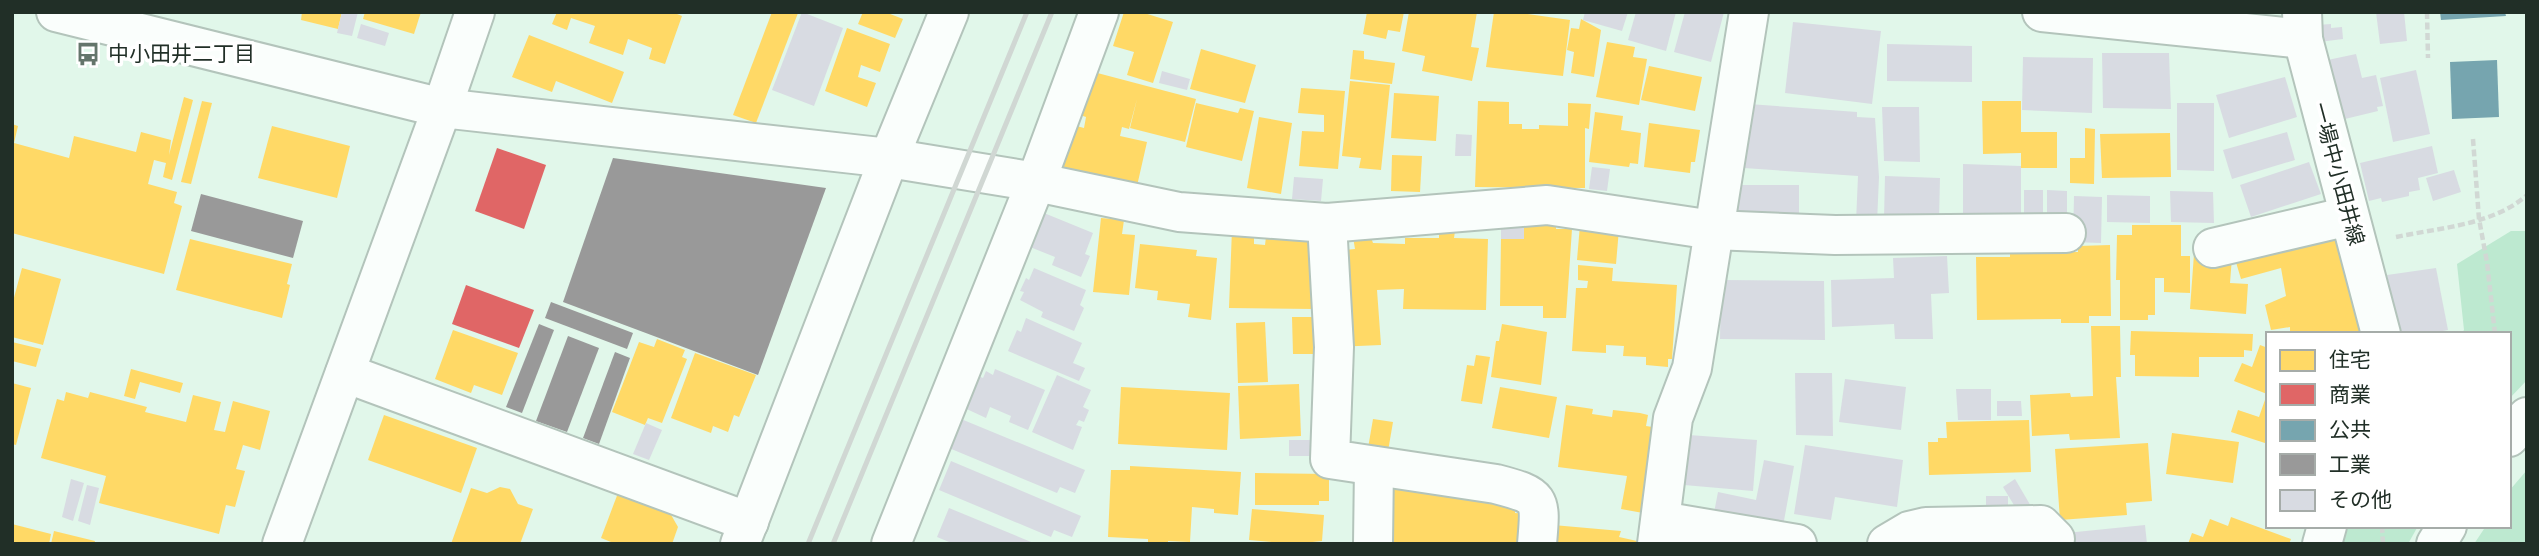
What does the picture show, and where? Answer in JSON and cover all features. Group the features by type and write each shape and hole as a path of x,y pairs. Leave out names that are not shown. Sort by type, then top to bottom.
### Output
{"street":[{"path":"57,12 442,108 889,158 1036,182 1179,212 1327,223 1547,205 1713,230 1836,235 2066,233"},
{"path":"282,544 475,12"},
{"path":"345,373 744,533 889,158 949,12"},
{"path":"891,544 1036,182 1099,12"},
{"path":"1749,12 1692,368 1673,418 1659,532 1797,544"},
{"path":"2042,12 2303,26"},
{"name":"一場中小田井線","path":"2303,26 2380,332"},
{"path":"1327,223 1334,346 1330,459 1496,484 1522,491 1536,499 1540,509 1537,544"},
{"path":"2213,248 2353,230"},
{"path":"2511,435 2527,417"},
{"path":"1373,544 1374,466"},
{"path":"1887,544 1909,531 1926,527 2040,525 2055,539"},
{"path":"2436,544 2446,528"}],"path":[{"path":"2427,12 2428,58"},
{"path":"2473,139 2479,219 2487,262 2494,332"},
{"path":"2353,230 2479,219 2512,209 2527,195"}],"green space":[{"path":"2511,231 2527,231 2527,380 2511,397 2511,332 2462,332 2457,264"},
{"path":"2527,470 2527,544 2474,544 2485,528 2511,528 2511,489"},
{"path":"2347,528 2417,528 2408,544 2343,544"}],"building: 住宅":[{"path":"302,12 342,12 338,29 301,20"},
{"path":"365,12 421,12 414,34 363,19"},
{"path":"557,12 672,12 682,16 665,64 649,59 652,48 628,39 623,55 589,43 595,26 571,18 567,30 552,24"},
{"path":"772,12 798,13 756,123 733,115"},
{"path":"863,12 885,12 903,19 895,38 858,24"},
{"path":"1124,12 1141,12 1173,22 1153,83 1127,75 1134,52 1113,46"},
{"path":"1367,12 1404,12 1400,32 1388,30 1386,39 1363,34"},
{"path":"1409,12 1477,12 1471,47 1479,48 1472,81 1422,71 1425,56 1402,51"},
{"path":"1494,12 1570,20 1563,76 1486,67"},
{"path":"1581,19 1601,30 1594,77 1571,73 1574,52 1567,50 1571,28 1579,29"},
{"path":"847,28 890,44 880,72 861,65 858,77 876,83 867,107 825,91"},
{"path":"529,35 624,72 612,103 556,81 552,92 512,77"},
{"path":"1607,42 1635,47 1633,57 1647,59 1639,105 1596,97"},
{"path":"1201,49 1256,65 1245,103 1190,89"},
{"path":"1353,50 1364,51 1364,59 1395,63 1392,84 1350,79"},
{"path":"1649,66 1702,77 1695,111 1641,100"},
{"path":"1086,70 1196,99 1185,142 1130,128 1137,99 1129,129 1122,127 1120,136 1147,142 1137,186 1059,168 1069,124 1084,128 1086,117 1080,115"},
{"path":"1350,81 1390,85 1381,170 1359,168 1361,158 1342,156"},
{"path":"1301,88 1345,91 1338,169 1299,166 1302,131 1324,132 1324,115 1298,113"},
{"path":"1394,93 1439,96 1436,141 1391,138"},
{"path":"184,97 193,100 172,180 163,177 166,163 154,160 148,184 177,192 174,203 182,206 164,274 12,233 12,124 18,126 14,143 69,158 74,136 136,152 141,132 171,140 169,155"},
{"path":"202,101 212,103 191,184 181,182"},
{"path":"1478,101 1509,102 1509,124 1522,124 1522,129 1539,129 1539,125 1568,126 1568,103 1591,104 1589,129 1585,128 1585,188 1475,187"},
{"path":"1982,101 2021,101 2021,132 2057,132 2057,168 2021,168 2021,153 1983,154"},
{"path":"1196,103 1238,113 1240,108 1254,111 1242,161 1186,147"},
{"path":"1595,112 1623,116 1621,130 1641,133 1638,164 1630,163 1629,167 1589,162"},
{"path":"1259,117 1292,123 1281,194 1247,188"},
{"path":"1649,123 1700,130 1695,162 1691,162 1690,173 1644,167"},
{"path":"272,126 350,146 337,198 258,178"},
{"path":"2085,128 2095,129 2094,184 2070,183 2070,158 2085,158"},
{"path":"2170,133 2171,177 2102,178 2100,134"},
{"path":"1392,155 1422,156 1420,192 1391,191"},
{"path":"1101,218 1124,220 1122,234 1135,235 1129,295 1093,292"},
{"path":"2336,221 2363,332 2290,332 2290,327 2271,330 2265,305 2286,296 2281,268 2241,279 2232,249"},
{"path":"1524,222 1556,223 1556,229 1572,229 1566,318 1543,318 1543,306 1500,306 1501,239 1524,239"},
{"path":"1580,225 1619,229 1616,264 1577,260"},
{"path":"2132,225 2181,225 2181,256 2190,256 2190,293 2164,292 2164,278 2155,278 2155,315 2148,315 2148,320 2120,320 2120,280 2116,280 2117,235 2132,235"},
{"path":"1232,229 1254,229 1254,244 1265,245 1267,229 1311,239 1314,309 1229,308"},
{"path":"1439,231 1455,231 1454,238 1488,239 1486,310 1403,309 1404,289 1377,290 1381,345 1335,347 1334,251 1355,249 1353,237 1370,235 1373,243 1405,244 1405,238 1439,238"},
{"path":"190,239 292,264 282,318 176,290"},
{"path":"1140,244 1197,250 1196,256 1217,258 1211,320 1188,317 1190,304 1157,300 1158,291 1135,288"},
{"path":"2110,245 2111,316 2089,316 2089,323 2061,323 2061,319 1977,320 1976,257 2010,257 2010,253 2078,252 2078,246"},
{"path":"2194,254 2232,257 2230,283 2248,284 2246,314 2190,309"},
{"path":"1578,265 1613,268 1612,281 1677,285 1672,359 1668,359 1668,367 1646,365 1646,357 1623,356 1624,346 1606,345 1606,353 1572,351 1576,288 1587,288 1588,281 1578,280"},
{"path":"22,268 61,279 43,345 12,337 12,305"},
{"path":"1292,317 1313,317 1313,354 1293,354"},
{"path":"1265,322 1268,382 1238,383 1236,323"},
{"path":"1502,324 1547,332 1541,385 1491,377 1496,341 1499,341"},
{"path":"2091,326 2120,326 2121,377 2116,377 2120,438 2070,440 2069,434 2032,436 2030,395 2070,393 2071,397 2093,396"},
{"path":"453,330 518,353 502,395 474,385 471,393 435,379"},
{"path":"2131,331 2253,334 2252,351 2244,350 2244,357 2199,357 2199,377 2135,376 2135,355 2130,355"},
{"path":"657,339 685,350 682,357 687,359 662,423 648,418 645,425 612,412 639,342 654,347"},
{"path":"12,342 41,349 36,367 12,361"},
{"path":"2260,345 2266,347 2266,394 2234,381 2242,363 2252,367"},
{"path":"695,353 756,375 739,417 734,415 728,432 713,426 711,433 671,418"},
{"path":"1476,355 1490,357 1482,404 1461,401 1467,365 1474,366"},
{"path":"131,369 183,383 180,393 140,382 135,399 124,396"},
{"path":"12,383 31,388 16,445 12,444"},
{"path":"1299,384 1301,436 1240,439 1238,386"},
{"path":"1121,387 1230,393 1227,450 1118,444"},
{"path":"1500,387 1557,397 1549,438 1492,428"},
{"path":"66,392 88,398 90,392 147,407 145,412 186,422 193,395 221,402 214,430 225,432 233,401 270,411 260,450 243,445 236,469 245,471 235,507 226,505 219,534 99,503 106,476 41,458 57,399 64,401"},
{"path":"2266,397 2266,443 2231,432 2238,410 2259,417"},
{"path":"1566,405 1593,409 1592,414 1612,417 1613,410 1640,413 1648,415 1646,426 1659,428 1643,513 1621,509 1627,476 1558,467"},
{"path":"384,415 477,448 461,493 368,460"},
{"path":"1373,419 1393,422 1387,457 1367,454"},
{"path":"2029,420 2031,472 1929,475 1928,442 1947,438 1946,422"},
{"path":"2172,433 2239,442 2233,483 2166,474"},
{"path":"2148,443 2152,501 2126,503 2127,515 2060,520 2055,449"},
{"path":"1130,466 1241,472 1238,515 1214,513 1214,509 1192,507 1190,542 1148,544 1148,539 1108,537 1111,470 1130,470"},
{"path":"1255,473 1329,474 1329,501 1319,501 1319,505 1255,505"},
{"path":"1390,482 1516,499 1515,513 1527,514 1525,544 1386,544"},
{"path":"500,487 510,489 518,504 533,509 520,544 451,544 471,488 487,493"},
{"path":"618,493 670,513 678,527 672,544 616,544 601,538"},
{"path":"1252,509 1324,515 1322,541 1293,544 1249,540"},
{"path":"2231,517 2291,539 2289,544 2188,544 2192,533 2203,537 2210,519 2228,526"},
{"path":"12,524 51,534 49,544 12,544"},
{"path":"1553,525 1621,531 1619,537 1637,541 1637,544 1551,544"},
{"path":"54,531 95,541 94,544 51,544"}],"building: 商業":[{"path":"497,148 546,165 524,229 475,211"},
{"path":"466,285 534,310 519,348 452,324"}],"building: 公共":[{"path":"2440,12 2505,12 2506,16 2441,20"},
{"path":"2497,60 2499,117 2452,119 2450,62"}],"building: 工業":[{"path":"613,158 826,188 758,375 563,302"},
{"path":"201,194 303,221 293,258 191,231"},
{"path":"551,302 633,333 627,349 545,318"},
{"path":"539,324 554,330 522,413 506,407"},
{"path":"568,336 599,348 567,432 536,421"},
{"path":"615,352 630,358 599,444 583,438"}],"building: その他":[{"path":"342,12 358,12 352,36 337,33"},
{"path":"802,12 843,28 814,106 772,90"},
{"path":"1585,12 1628,12 1622,31 1583,20"},
{"path":"1636,12 1676,12 1666,51 1628,40"},
{"path":"1685,12 1724,12 1711,62 1674,52"},
{"path":"2376,12 2404,12 2407,41 2380,44"},
{"path":"1793,22 1881,31 1872,104 1785,93"},
{"path":"361,24 389,33 385,46 357,38"},
{"path":"2331,24 2331,28 2342,27 2343,39 2319,42 2317,25"},
{"path":"1887,44 1972,46 1972,82 1887,81"},
{"path":"2102,53 2169,53 2171,109 2103,108"},
{"path":"2356,54 2362,78 2376,75 2383,106 2377,107 2378,111 2345,119 2343,114 2335,116 2323,61"},
{"path":"2023,57 2093,58 2092,113 2022,110"},
{"path":"2416,70 2430,134 2393,142 2380,78"},
{"path":"1162,71 1190,79 1187,90 1159,83"},
{"path":"2285,77 2297,117 2229,138 2216,95"},
{"path":"2177,103 2214,103 2214,171 2177,170"},
{"path":"1749,104 1857,112 1857,117 1875,118 1879,177 1877,223 1856,222 1858,176 1744,168"},
{"path":"1882,107 1919,107 1920,162 1884,161"},
{"path":"2287,132 2295,160 2232,179 2223,150"},
{"path":"1456,134 1472,135 1471,156 1455,156"},
{"path":"2432,146 2438,173 2418,178 2420,190 2409,192 2409,196 2382,202 2381,198 2369,201 2360,163"},
{"path":"2309,162 2321,194 2251,217 2240,185"},
{"path":"1963,164 2021,166 2021,217 1963,217"},
{"path":"1592,167 1610,169 1607,191 1589,189"},
{"path":"2454,170 2461,192 2433,201 2426,178"},
{"path":"1885,176 1940,178 1939,220 1884,218"},
{"path":"1294,177 1323,179 1321,201 1292,199"},
{"path":"1737,185 1799,185 1799,222 1737,221"},
{"path":"2024,190 2043,190 2043,219 2024,218"},
{"path":"2047,190 2067,191 2067,219 2047,219"},
{"path":"2170,191 2213,192 2214,223 2171,222"},
{"path":"2107,195 2150,196 2150,223 2107,222"},
{"path":"2074,196 2102,197 2101,243 2073,242"},
{"path":"1044,213 1093,233 1085,254 1090,256 1081,277 1052,265 1055,257 1025,245 1037,215 1043,217"},
{"path":"1501,219 1524,219 1524,239 1501,239"},
{"path":"1947,256 1949,293 1931,294 1933,339 1895,339 1894,324 1832,327 1831,280 1894,278 1893,258"},
{"path":"1034,268 1086,290 1080,305 1084,308 1074,331 1041,317 1043,312 1020,300 1024,292 1020,291"},
{"path":"2436,268 2448,330 2399,332 2387,275"},
{"path":"1721,280 1824,281 1825,340 1720,339"},
{"path":"1026,318 1082,343 1073,363 1085,368 1079,381 1008,351 1017,330 1021,332"},
{"path":"995,369 1045,390 1028,430 1009,422 1011,416 990,407 986,418 958,405 971,373 983,378 986,371 993,375"},
{"path":"1795,373 1832,373 1833,436 1796,435"},
{"path":"1057,375 1091,390 1083,407 1089,410 1084,422 1079,420 1076,425 1082,427 1073,450 1032,432"},
{"path":"1845,379 1906,387 1901,430 1839,422"},
{"path":"1956,389 1991,389 1991,420 1958,420"},
{"path":"1997,401 2021,401 2022,416 1997,416"},
{"path":"961,419 1085,470 1075,493 1060,487 1057,493 949,448"},
{"path":"646,423 662,430 649,460 633,454"},
{"path":"1689,435 1757,440 1753,491 1684,485"},
{"path":"1289,440 1320,440 1320,456 1289,456"},
{"path":"1805,445 1903,460 1897,507 1835,497 1831,520 1794,514"},
{"path":"1764,460 1794,466 1781,537 1712,523 1718,492 1756,500"},
{"path":"951,461 1081,516 1072,537 1054,530 1051,537 939,490"},
{"path":"71,479 84,483 73,521 62,517"},
{"path":"2015,479 2032,508 2020,515 2003,487"},
{"path":"87,485 99,488 90,525 78,521"},
{"path":"1986,496 2008,496 2008,513 1986,513"},
{"path":"949,508 1036,544 954,544 937,537"},
{"path":"2145,525 2147,544 2067,544 2066,533"}],"railway":[{"path":"808,544 1027,12"},
{"path":"833,544 1052,12"}],"place":[{"name":"中小田井二丁目","path":"88,54"}]}
